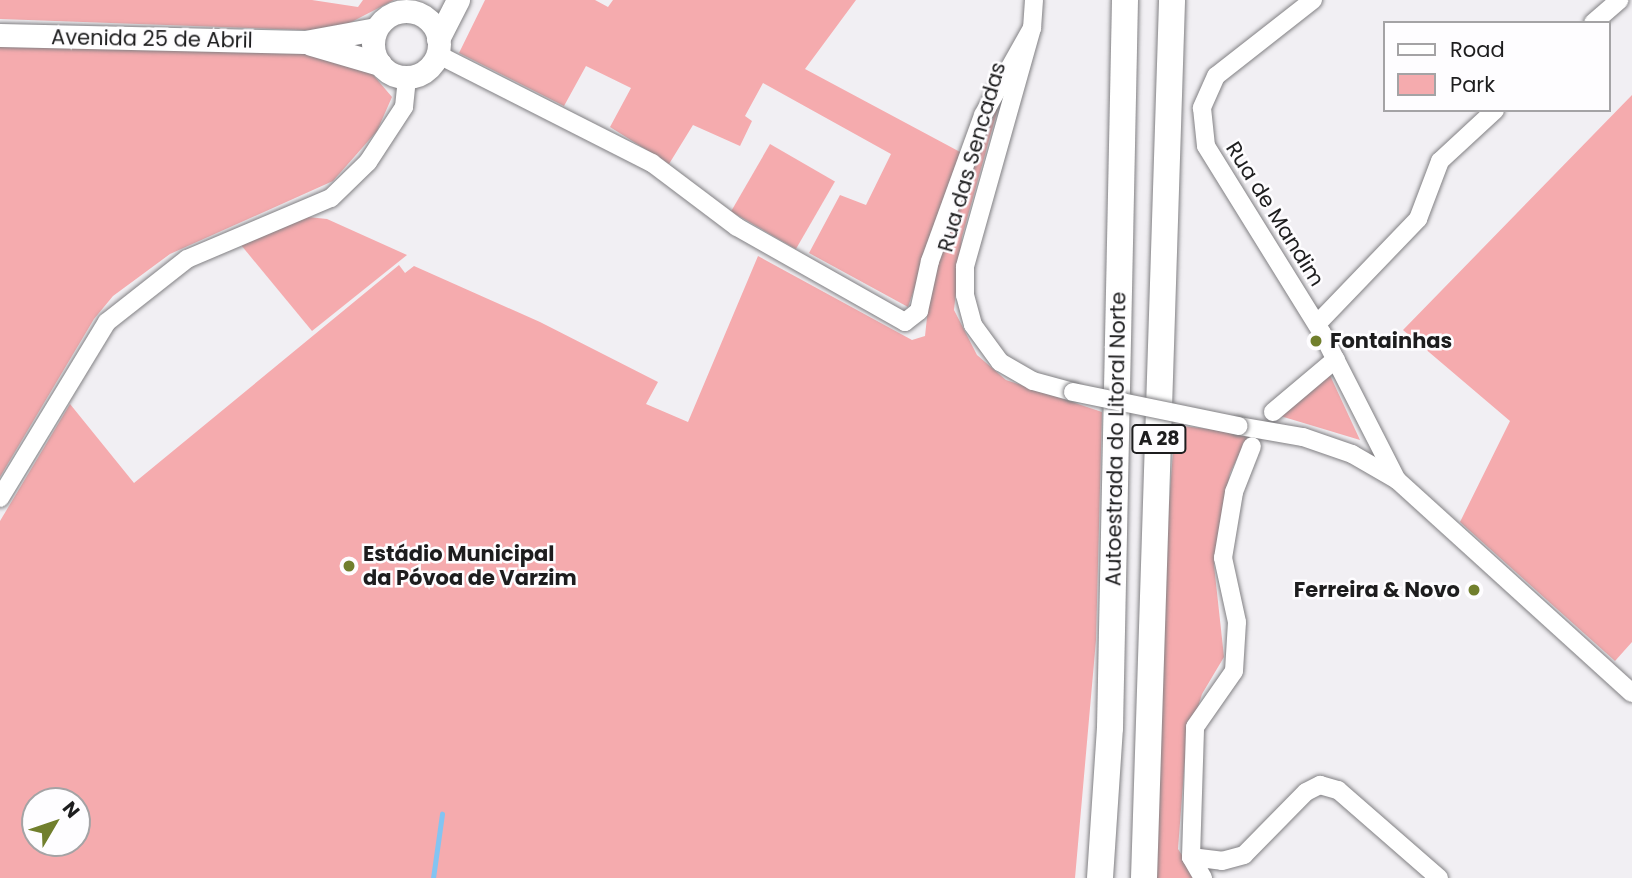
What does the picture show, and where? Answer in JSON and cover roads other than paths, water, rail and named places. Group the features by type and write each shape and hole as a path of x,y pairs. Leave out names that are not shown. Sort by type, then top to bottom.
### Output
{"highway":[{"name":"Autoestrada do Litoral Norte","path":"1100,878 1110,728 1125,0"},
{"name":"Autoestrada do Litoral Norte","path":"1144,878 1172,0"}],"main road":[{"path":"407,77 426,70 458,0"},
{"path":"380,64 373,47 376,29 401,7 422,16 438,46"},
{"name":"Avenida 25 de Abril","path":"0,35 305,42 376,29"},
{"name":"Avenida 25 de Abril","path":"305,42 380,64 407,77"}],"street":[{"name":"Rua das Sencadas","path":"1034,0 1032,28 969,251 965,295 972,325 1000,362 1022,376 1073,392 1303,437 1352,454 1397,480"},
{"name":"Rua de Mandim","path":"1313,0 1216,76 1202,108 1206,146 1317,324 1397,480"},
{"path":"1595,21 1619,0"},
{"path":"438,46 652,163 737,228 905,322 919,311 930,261 982,115 1032,28"},
{"path":"0,498 107,322 187,259 331,198 368,162 404,107 407,77"},
{"path":"1317,324 1418,219 1440,162 1493,112"},
{"path":"1272,412 1336,359"},
{"path":"1203,878 1191,857 1195,727 1234,671 1237,622 1223,558 1234,492 1252,446"},
{"path":"1397,480 1632,693"},
{"path":"1191,857 1222,860 1244,855 1306,792 1320,785 1338,790 1438,878"}],"waterway":[{"path":"433,878 442,814"}],"place":[{"name":"Fontainhas","path":"1316,341"},
{"name":"Estádio Municipal da Póvoa de Varzim","path":"349,566"},
{"name":"Ferreira & Novo","path":"1474,590"}]}
